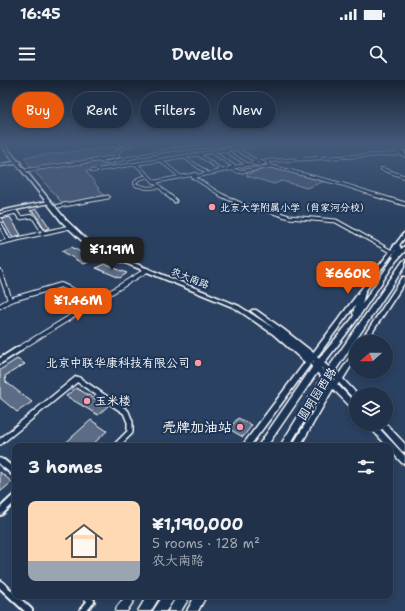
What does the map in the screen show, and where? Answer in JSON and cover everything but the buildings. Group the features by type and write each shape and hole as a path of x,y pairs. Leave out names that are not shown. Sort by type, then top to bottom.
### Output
{"main road":[{"name":"农大南路","path":"22,168 70,227 83,239 99,250 237,307 275,332 311,359"},
{"name":"农大南路","path":"25,168 78,229 95,243 113,252 241,304 281,330 311,359"},
{"path":"394,260 399,249 397,245"},
{"name":"圆明园西路","path":"264,443 318,365 354,320 394,260 405,248"},
{"name":"圆明园西路","path":"286,443 329,375 404,264"},
{"path":"354,320 362,292"},
{"path":"144,611 152,599"},
{"path":"159,611 168,599"},
{"path":"174,611 182,599"}],"street":[{"path":"27,170 43,168"},
{"path":"92,172 115,168"},
{"path":"140,168 175,201"},
{"path":"170,168 181,177"},
{"path":"200,168 206,172"},
{"path":"154,182 231,168"},
{"path":"262,168 239,172 231,169 193,177 204,183 215,192 245,206 270,211 289,217 336,221 392,252"},
{"path":"278,168 345,185 405,204"},
{"path":"382,169 405,177"},
{"path":"148,176 138,179 136,184 148,188 160,187"},
{"path":"58,206 108,197"},
{"path":"0,212 49,202"},
{"path":"0,216 16,212 20,218 33,216 44,233"},
{"path":"0,224 9,241"},
{"path":"0,243 70,227"},
{"name":"圆明园西路","path":"248,443 405,235"},
{"path":"0,360 146,270"},
{"path":"0,272 10,300"},
{"path":"368,335 405,278"},
{"path":"0,306 10,300 61,285 96,301"},
{"path":"311,359 336,382 349,399"},
{"name":"圆明园西路","path":"298,443 349,364"},
{"path":"0,442 77,379 126,412 130,422 130,432 119,443"},
{"path":"336,382 349,392"},
{"path":"378,431 389,443"},
{"path":"391,431 402,440 405,449"},
{"path":"393,447 405,460"},
{"path":"0,461 12,471"},
{"path":"0,512 12,501"},
{"path":"0,584 12,595"},
{"path":"17,599 30,611"},
{"path":"83,611 91,601 89,599"},
{"path":"121,611 130,599"},
{"path":"192,611 199,599"}],"shaded area":[{"path":"32,168 107,168 86,171 105,197 63,204"},
{"path":"270,168 276,168 325,181 307,188 282,181 274,184 247,176 247,174"}],"place":[{"name":"北京大学附属小学（肖家河分校）","path":"212,207"},
{"name":"北京中联华康科技有限公司","path":"198,363"},
{"name":"玉米楼","path":"87,401"},
{"name":"壳牌加油站","path":"240,427"}]}
